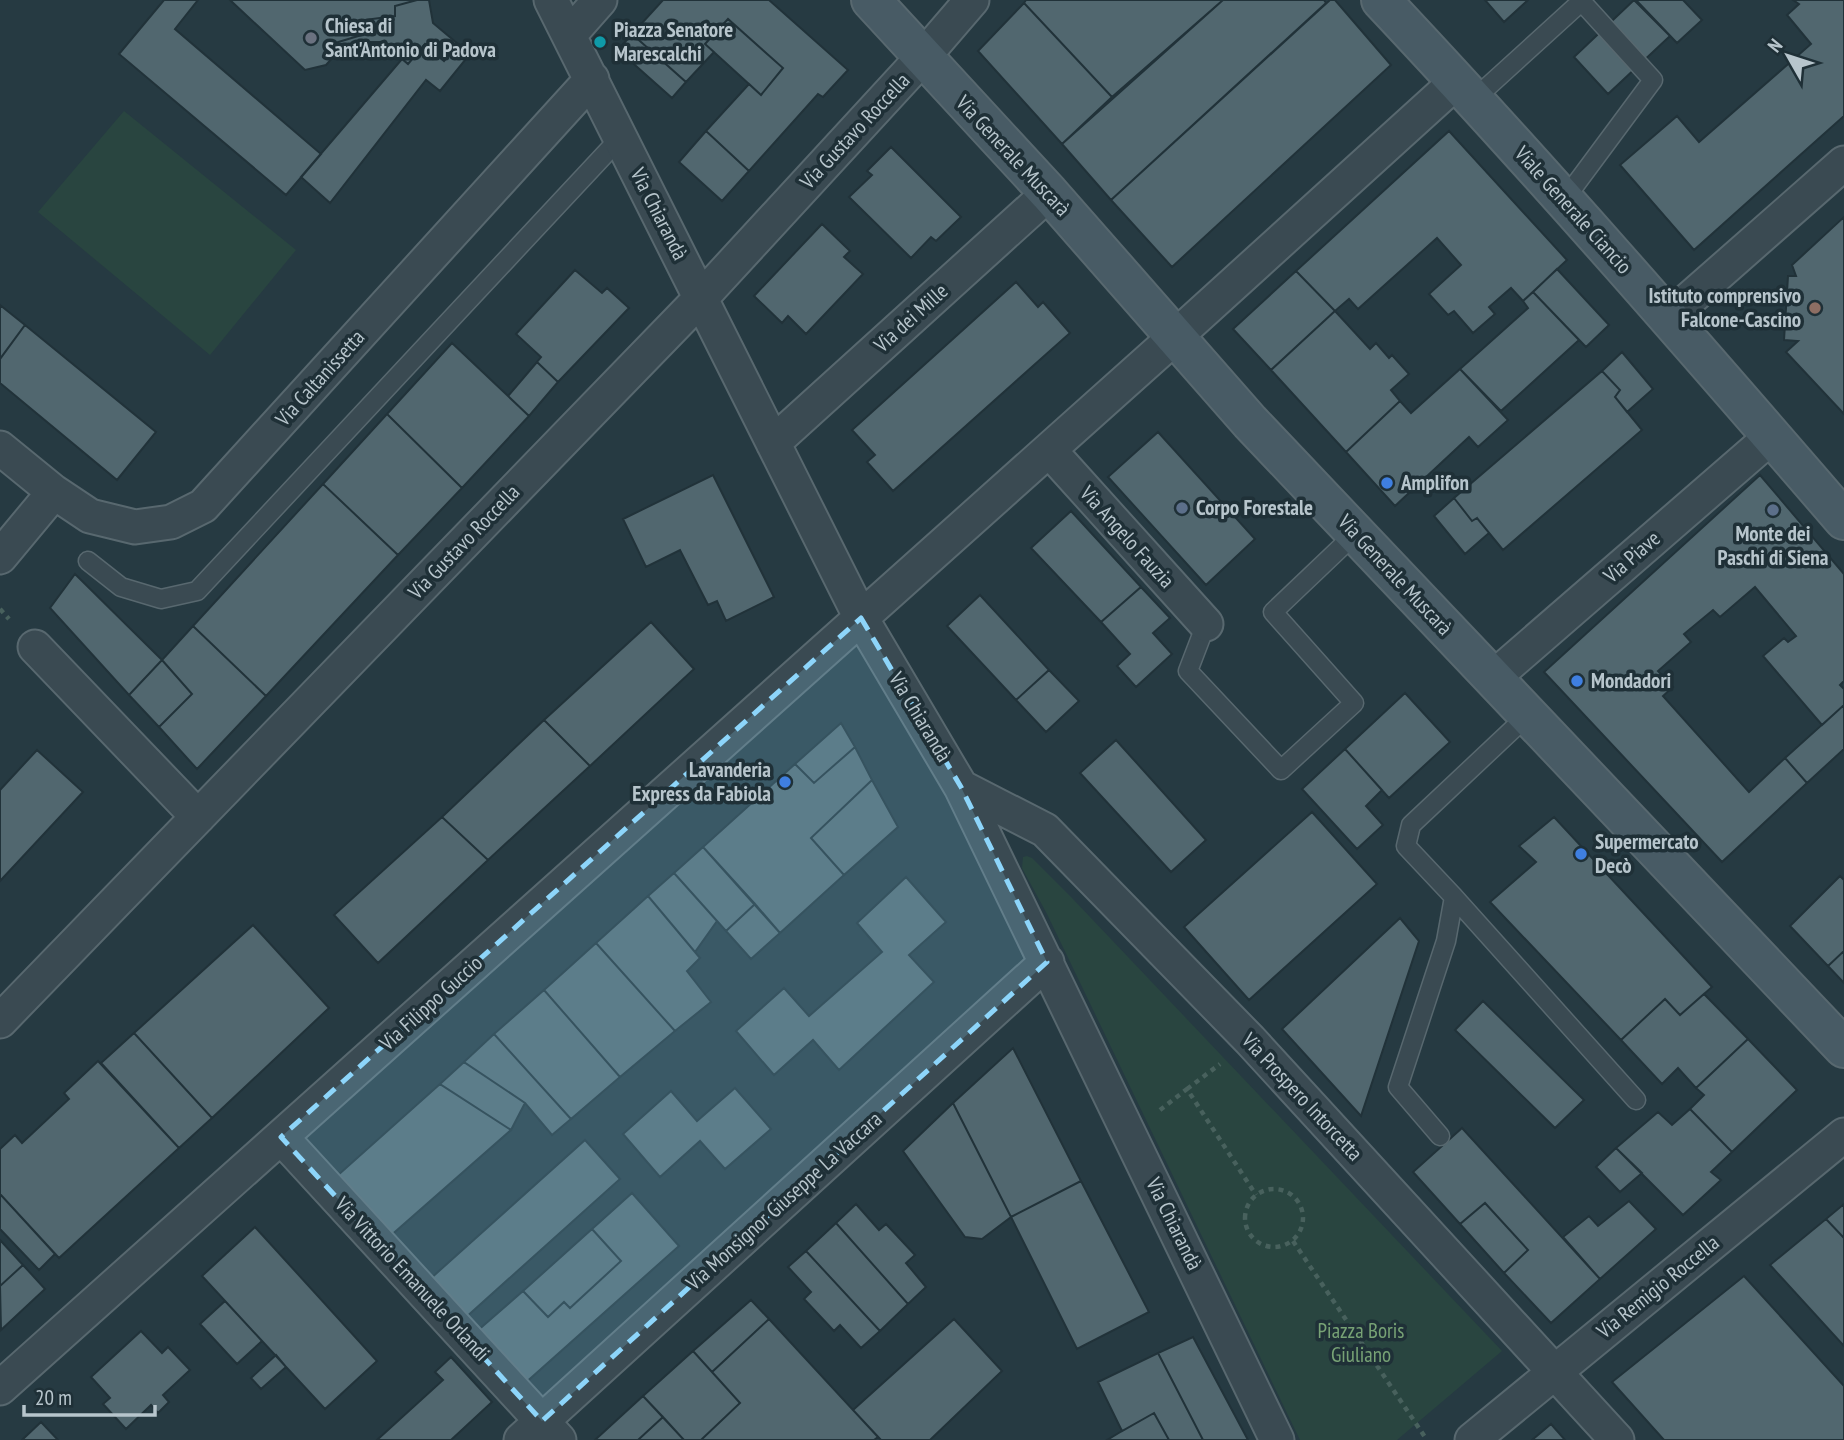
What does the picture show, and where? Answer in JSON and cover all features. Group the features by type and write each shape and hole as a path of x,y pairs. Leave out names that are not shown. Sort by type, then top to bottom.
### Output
{"main road":[{"name":"Via Generale Muscarà","path":"871,0 1049,193 1250,422 1844,1048"},
{"name":"Viale Generale Ciancio","path":"1381,0 1669,317 1844,520"}],"street":[{"name":"Via Chiarandà","path":"551,0 570,33 861,618 961,787 1277,1440"},
{"path":"570,33 600,0"},
{"name":"Via Gustavo Roccella","path":"0,1021 701,298 972,0"},
{"name":"Via Caltanissetta","path":"0,448 54,492 90,516 135,527 171,522 203,506 592,79"},
{"name":"Via Filippo Guccio","path":"0,1388 1175,337 1465,91"},
{"path":"1669,317 1844,163"},
{"name":"Via dei Mille","path":"773,443 1049,193"},
{"name":"Via Piave","path":"1493,678 1772,436"},
{"name":"Via Angelo Fauzia","path":"1049,450 1206,624"},
{"path":"0,557 54,492"},
{"path":"35,647 198,817"},
{"name":"Via Prospero Intorcetta","path":"961,787 1045,830 1250,1040 1617,1440"},
{"name":"Via Monsignor Giuseppe La Vaccara","path":"541,1434 1047,962"},
{"name":"Via Remigio Roccella","path":"1472,1440 1844,1135"},
{"name":"Via Vittorio Emanuele Orlandi","path":"281,1137 541,1434"}],"lane":[{"path":"1465,91 1582,1 1653,80 1564,200"},
{"path":"88,561 121,587 161,599 197,591 621,137"},
{"path":"1206,624 1188,671 1281,771 1354,703 1273,612 1356,533"},
{"path":"1528,715 1411,825 1406,846 1636,1100"},
{"path":"1440,1136 1398,1087 1446,941 1454,897"}],"path":[{"path":"1128,1128 1146,1120 1187,1089 1256,1195"},
{"path":"1267,1189 1278,1189 1289,1193 1298,1201 1304,1222 1293,1241 1282,1247 1270,1248 1259,1244 1251,1236 1246,1226 1245,1214 1256,1195 1267,1189"},
{"path":"1293,1241 1427,1440"}],"highlighted area":[{"path":"861,618 961,787 1047,962 542,1421 281,1137"}],"green space":[{"path":"124,111 296,250 210,355 38,212"},
{"name":"Piazza Boris Giuliano","path":"1027,856 1072,898 1502,1351 1397,1440 1300,1440 1047,914 1022,868 1023,857"}],"building":[{"path":"164,0 198,0 175,29 321,154 286,195 119,54"},
{"name":"Chiesa di Sant'Antonio di Padova","path":"230,0 417,0 395,6 395,16 364,20 365,34 335,43 336,54 326,65 305,70"},
{"path":"429,0 433,23 458,44 444,61 425,44 408,64 383,42 368,42 336,54 335,43 365,34 364,20 395,16 395,6"},
{"path":"663,0 769,0 848,70 823,97 818,94 749,171 706,131 749,84 761,95 783,68 728,19 705,44 714,52 686,82 632,34"},
{"path":"1026,0 1223,0 1112,97 1024,3"},
{"path":"1223,0 1324,0 1326,3 1111,200 1062,144"},
{"path":"1330,0 1335,0 1391,65 1172,267 1111,200"},
{"path":"1485,0 1528,0 1504,22"},
{"path":"1634,0 1670,36 1608,94 1574,57"},
{"path":"1636,0 1683,0 1702,20 1677,43"},
{"path":"1793,0 1844,0 1844,116 1694,250 1620,165 1677,116 1699,142 1811,44 1787,15 1799,4"},
{"path":"1024,3 1112,97 1062,144 978,51"},
{"path":"728,19 783,68 761,95 705,44"},
{"path":"632,34 686,82 672,98 618,50"},
{"path":"425,44 444,61 458,44 470,54 440,91 426,80 330,203 301,177 402,59 408,64"},
{"path":"706,131 749,171 722,201 679,162"},
{"path":"1449,131 1567,260 1523,301 1511,288 1489,307 1495,314 1473,333 1454,311 1448,315 1429,294 1461,265 1437,238 1358,309 1349,299 1335,311 1296,271"},
{"path":"891,147 961,217 936,241 931,237 911,258 849,197 872,175 867,171"},
{"name":"Istituto comprensivo Falcone-Cascino","path":"1844,217 1844,414 1786,352 1798,341 1784,340 1788,276 1796,276 1792,265"},
{"path":"822,224 850,251 844,257 863,274 806,334 788,316 782,323 754,296"},
{"path":"1557,269 1609,325 1586,347 1533,292"},
{"path":"575,270 602,293 607,288 629,308 558,382 537,362 541,357 516,334"},
{"path":"1296,271 1335,311 1271,370 1233,329"},
{"path":"1016,282 1038,307 1043,302 1070,333 893,491 867,462 875,455 852,430"},
{"path":"1533,292 1579,340 1501,411 1460,369 1528,308 1523,301"},
{"path":"0,305 25,325 0,359"},
{"path":"1335,311 1370,349 1376,343 1389,358 1392,355 1409,374 1391,390 1400,401 1346,452 1271,370"},
{"path":"25,325 156,432 117,480 0,383 0,359"},
{"path":"452,343 529,416 462,488 387,414"},
{"path":"1622,352 1653,389 1627,412 1615,397 1620,390 1602,371"},
{"path":"537,362 558,382 529,416 508,396"},
{"path":"1460,369 1508,420 1478,447 1469,437 1395,506 1346,452 1400,401 1411,413"},
{"path":"1602,371 1620,390 1615,397 1642,430 1503,550 1477,518 1472,521 1454,498"},
{"path":"387,414 462,488 398,555 323,484"},
{"name":"Corpo Forestale","path":"1158,432 1255,539 1206,585 1108,477"},
{"path":"713,475 774,597 726,621 717,601 708,605 680,550 646,567 623,519"},
{"path":"1760,475 1844,574 1844,681 1840,685 1844,689 1844,705 1822,725 1763,656 1784,638 1788,642 1796,636 1755,587 1720,617 1713,610 1684,634 1691,642 1658,671 1673,687 1663,696 1749,792 1785,758 1807,783 1722,862 1544,672"},
{"path":"323,484 398,555 266,696 193,626"},
{"path":"1454,498 1472,521 1477,518 1489,533 1465,554 1434,516"},
{"path":"1071,511 1141,587 1101,622 1031,548"},
{"path":"75,574 162,660 129,695 50,608"},
{"path":"1141,587 1170,618 1153,633 1172,654 1136,687 1117,666 1130,654 1101,622"},
{"path":"980,595 1049,670 1016,700 947,626"},
{"path":"651,622 694,669 590,766 544,720"},
{"path":"193,626 266,696 197,769 159,727 192,694 162,660"},
{"path":"162,660 192,694 159,727 129,695"},
{"path":"1049,670 1079,701 1046,732 1016,700"},
{"path":"1405,693 1450,742 1389,798 1345,749"},
{"path":"1844,705 1844,749 1807,783 1785,758"},
{"path":"544,720 590,766 488,860 442,817"},
{"path":"841,723 855,747 814,783 795,764"},
{"path":"1116,740 1206,840 1171,872 1080,773"},
{"path":"855,747 872,780 811,838 844,875 780,933 703,847 795,764 814,783"},
{"path":"1345,749 1382,790 1366,806 1383,825 1357,849 1302,789"},
{"path":"37,750 83,792 0,881 0,790"},
{"path":"872,780 898,827 844,875 811,838"},
{"path":"1312,812 1377,884 1249,1000 1184,927"},
{"path":"442,817 488,860 378,963 334,915"},
{"path":"1554,817 1712,987 1680,1015 1665,999 1621,1040 1490,902 1536,862 1519,846"},
{"path":"703,847 755,904 726,931 674,873"},
{"path":"674,873 717,921 695,952 648,896"},
{"path":"1840,876 1844,880 1844,951 1828,966 1790,926"},
{"path":"906,877 946,922 909,955 934,982 839,1070 813,1040 774,1075 736,1031 784,988 809,1016 882,952 857,923"},
{"path":"648,896 700,958 687,971 711,1002 675,1031 596,943"},
{"path":"755,904 780,933 751,959 726,931"},
{"path":"1400,918 1419,941 1361,1116 1282,1029"},
{"path":"253,925 329,1008 212,1118 134,1033"},
{"path":"596,943 675,1031 620,1077 544,990"},
{"path":"1844,951 1844,983 1828,966"},
{"path":"544,990 620,1077 571,1119 494,1034"},
{"path":"1704,994 1748,1039 1696,1088 1678,1068 1662,1084 1621,1040 1665,999 1680,1015"},
{"path":"1483,1001 1584,1100 1555,1128 1455,1030"},
{"path":"134,1033 212,1118 179,1148 101,1063"},
{"path":"494,1034 571,1119 552,1135 525,1103 464,1062"},
{"path":"1748,1039 1797,1090 1732,1152 1690,1109 1704,1095 1696,1088"},
{"path":"1013,1048 1081,1181 1011,1217 953,1103"},
{"path":"98,1061 179,1148 59,1258 0,1194 0,1149 15,1135 22,1143 69,1099 64,1093"},
{"path":"464,1062 525,1103 511,1130 440,1084"},
{"path":"440,1084 511,1130 388,1238 337,1176"},
{"path":"735,1088 771,1129 725,1169 700,1141 660,1177 623,1134 671,1091 697,1121"},
{"path":"953,1103 1011,1217 982,1239 965,1237 903,1151"},
{"path":"1690,1109 1732,1152 1711,1172 1721,1180 1683,1215 1616,1148 1658,1112 1672,1125"},
{"path":"1462,1128 1600,1279 1551,1323 1504,1273 1528,1250 1485,1203 1460,1224 1413,1172"},
{"path":"585,1140 620,1179 464,1319 429,1280"},
{"path":"1616,1148 1642,1173 1620,1192 1596,1167"},
{"path":"1081,1181 1149,1312 1077,1349 1011,1217"},
{"path":"632,1193 679,1246 523,1385 476,1332 523,1291 548,1317 564,1302 570,1308 621,1261 592,1229"},
{"path":"0,1194 55,1254 39,1270 0,1229"},
{"path":"1629,1201 1656,1229 1600,1279 1563,1237 1589,1216 1598,1226"},
{"path":"1485,1203 1528,1250 1504,1273 1460,1224"},
{"path":"856,1204 879,1230 886,1224 915,1255 906,1263 926,1287 908,1304 836,1223"},
{"path":"1844,1204 1844,1238 1826,1219"},
{"path":"1826,1219 1844,1238 1844,1346 1770,1265"},
{"path":"836,1223 908,1304 880,1331 806,1251"},
{"path":"255,1227 377,1361 325,1409 202,1276"},
{"path":"592,1229 621,1261 570,1308 564,1302 548,1317 523,1291"},
{"path":"0,1240 23,1265 0,1286"},
{"path":"806,1251 880,1331 861,1348 840,1325 834,1331 804,1299 811,1292 788,1267"},
{"path":"23,1265 45,1289 1,1330 0,1286"},
{"path":"1744,1276 1844,1386 1844,1440 1664,1440 1612,1382"},
{"path":"751,1300 769,1319 712,1372 693,1351"},
{"path":"225,1301 262,1341 237,1364 200,1324"},
{"path":"769,1319 878,1437 874,1440 701,1440 740,1403 712,1372"},
{"path":"954,1319 1002,1371 930,1440 881,1440 853,1410"},
{"path":"141,1331 162,1353 168,1347 190,1370 163,1395 169,1402 158,1413 151,1405 126,1429 103,1404 110,1398 91,1377"},
{"path":"1193,1337 1248,1440 1203,1440 1158,1353"},
{"path":"693,1351 740,1403 701,1440 684,1440 643,1396"},
{"path":"1158,1353 1203,1440 1169,1440 1154,1413 1122,1431 1098,1382"},
{"path":"276,1355 286,1367 261,1389 251,1378"},
{"path":"451,1357 492,1402 451,1440 377,1440 443,1380 435,1372"},
{"path":"643,1396 663,1417 638,1440 595,1440"},
{"path":"1154,1413 1169,1440 1107,1440 1122,1431"},
{"path":"663,1417 684,1440 638,1440"},
{"path":"41,1422 58,1440 22,1440"},
{"path":"1551,1424 1565,1440 1532,1440"}],"place":[{"name":"Chiesa di Sant'Antonio di Padova","path":"311,38"},
{"name":"Piazza Senatore Marescalchi","path":"600,42"},
{"name":"Istituto comprensivo Falcone-Cascino","path":"1815,308"},
{"name":"Amplifon","path":"1387,483"},
{"name":"Corpo Forestale","path":"1182,508"},
{"name":"Monte dei Paschi di Siena","path":"1773,510"},
{"name":"Mondadori","path":"1577,681"},
{"name":"Lavanderia Express da Fabiola","path":"785,782"},
{"name":"Supermercato Decò","path":"1581,854"}]}
